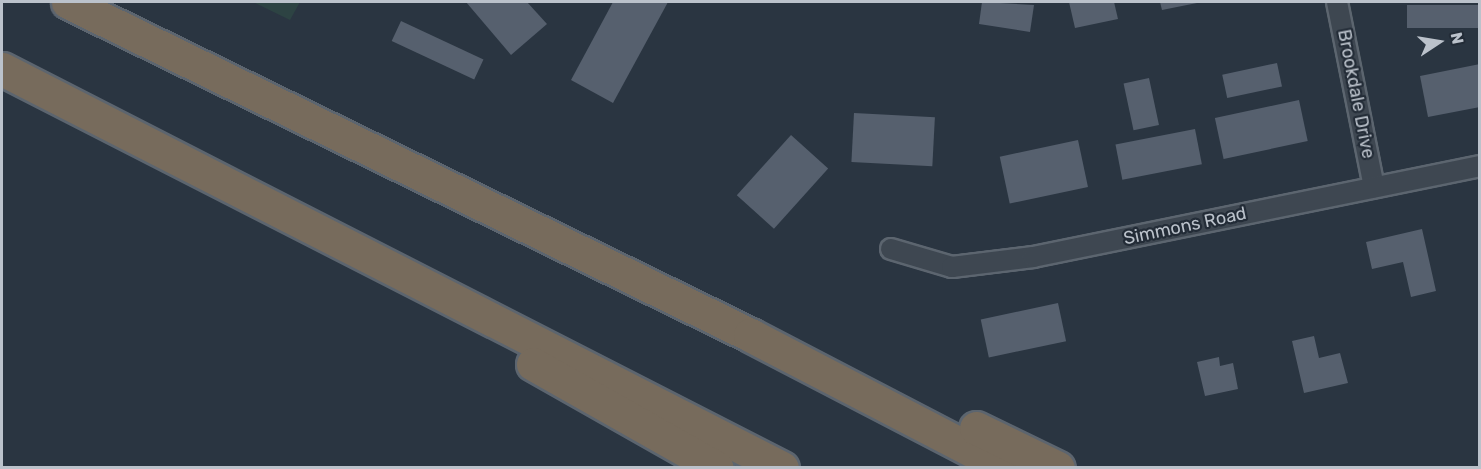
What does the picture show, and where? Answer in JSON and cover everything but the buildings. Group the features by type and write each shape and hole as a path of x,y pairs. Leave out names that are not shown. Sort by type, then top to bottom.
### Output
{"highway":[{"path":"68,2 750,335 1005,468"},
{"path":"2,69 782,468"},
{"path":"400,274 490,339 717,468"},
{"path":"750,335 814,352 1058,468"}],"street":[{"name":"Brookdale Drive","path":"1337,2 1374,187"},
{"name":"Simmons Road","path":"891,249 952,267 1033,257 1479,166"}],"green space":[{"path":"253,2 300,2 290,20"}]}
